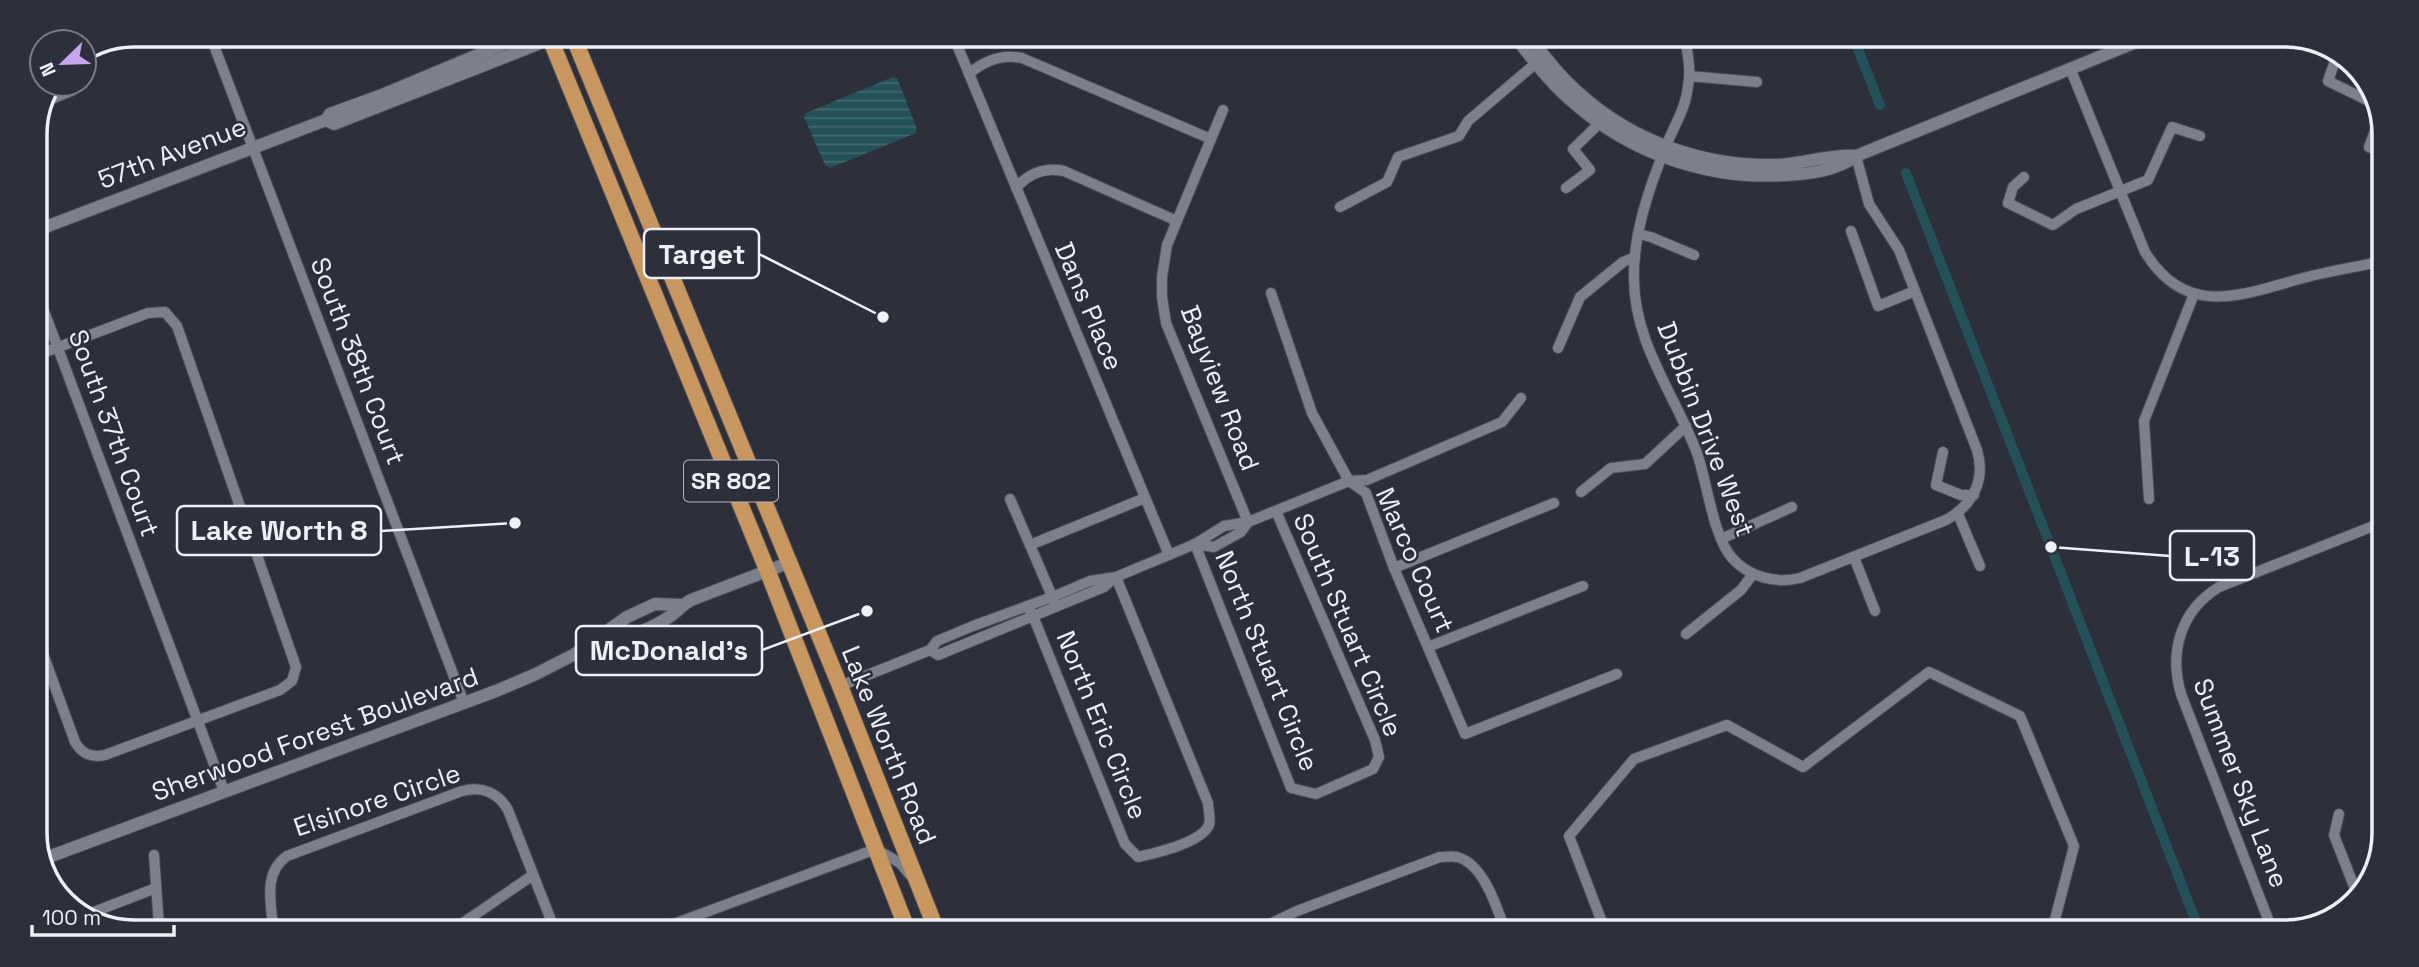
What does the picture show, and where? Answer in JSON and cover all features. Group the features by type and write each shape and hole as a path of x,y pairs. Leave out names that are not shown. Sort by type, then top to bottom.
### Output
{"main road":[{"name":"Lake Worth Road","path":"553,47 768,572 904,920"},
{"name":"Lake Worth Road","path":"577,47 788,564 841,687 932,920"},
{"path":"615,199 630,214 656,279 663,288 678,295"},
{"path":"657,301 669,307 676,315 710,394 727,414"}],"street":[{"name":"South 38th Court","path":"214,47 464,703"},
{"name":"57th Avenue","path":"47,225 326,121 330,114 497,47"},
{"name":"57th Avenue","path":"326,121 334,124 531,47"},
{"name":"Dans Place","path":"958,47 1169,555"},
{"path":"1526,47 1579,93 1604,119 1633,131 1664,152 1748,164 1795,164 1841,155 1856,156 2123,47"},
{"path":"1534,47 1540,60"},
{"name":"Dubbin Drive West","path":"1686,47 1689,76 1685,103 1664,152 1637,234 1634,280 1641,327 1651,356 1686,426 1708,486 1721,539 1733,558 1753,574 1778,580 1793,580 1958,514 1974,495"},
{"path":"969,74 995,58 1022,58 1211,139"},
{"path":"1340,207 1387,182 1398,158 1459,136 1468,121 1540,60"},
{"path":"2334,63 2328,81 2364,98"},
{"path":"2070,68 2144,251 2171,282 2194,294 2223,298 2372,263"},
{"path":"1689,76 1758,82"},
{"name":"Bayview Road","path":"1223,110 1164,258 1162,287 1165,317 1248,522"},
{"path":"1566,188 1590,170 1573,149 1604,119"},
{"path":"2024,177 2013,187 2008,203 2053,225 2076,209 2148,180 2172,127 2200,136"},
{"path":"1856,156 1869,204 1896,243 1979,457 1980,478 1974,495 1961,495 1936,485 1943,452"},
{"path":"1016,188 1035,173 1064,171 1177,221"},
{"path":"1850,231 1878,306 1915,291"},
{"path":"1637,234 1694,255"},
{"path":"1558,348 1580,297 1623,262 1635,257"},
{"name":"Marco Court","path":"1271,292 1312,413 1349,481 1366,493 1394,568 1465,734 1617,674"},
{"path":"2149,499 2144,421 2194,294"},
{"path":"47,352 148,313 165,312 177,326 296,667 292,681 280,690 98,756 84,753 75,742 47,665"},
{"name":"South 37th Court","path":"47,319 224,791"},
{"path":"841,687 930,650 937,640 1055,602 1090,581 1116,577 1195,544 1214,547 1241,532 1248,522 1349,481 1367,480 1502,422 1521,398"},
{"path":"1581,492 1611,468 1645,464 1686,426"},
{"path":"1030,545 1145,498"},
{"path":"1010,499 1055,602"},
{"path":"1394,568 1554,503"},
{"path":"1721,539 1792,507"},
{"name":"South Stuart Circle","path":"1276,511 1375,740 1379,757 1373,769 1316,794 1300,792"},
{"path":"1958,514 1980,566"},
{"name":"Summer Sky Lane","path":"2268,920 2181,694 2175,665 2178,641 2189,615 2202,599 2219,587 2372,527"},
{"name":"North Stuart Circle","path":"1195,544 1291,788 1300,792"},
{"path":"1854,557 1875,611"},
{"name":"Sherwood Forest Boulevard","path":"51,856 537,674 575,654 627,617 655,604 682,605 788,564"},
{"path":"1686,634 1741,590 1753,574"},
{"name":"North Eric Circle","path":"1030,611 1125,844 1138,857 1200,837 1210,824 1208,803 1116,577"},
{"path":"1428,647 1583,586"},
{"name":"Sherwood Forest Boulevard","path":"597,639 608,644 625,638 671,616 682,605"},
{"path":"1601,920 1569,836 1634,759 1727,725 1803,767 1929,672 2020,716 2074,846 2055,920"},
{"name":"Elsinore Circle","path":"273,920 271,880 276,866 287,856 469,789 489,791 505,804 551,920"},
{"path":"2339,814 2334,835 2354,885"},
{"path":"685,920 876,849 900,863 919,886"},
{"path":"154,855 158,920"},
{"path":"1281,920 1297,911 1440,857 1456,857 1469,863 1484,881 1501,920"},
{"path":"468,920 533,874"},
{"path":"97,911 156,888"}],"shaded area":[{"path":"893,77 897,78 917,129 916,133 830,168 825,165 804,117 806,113"}],"waterway":[{"path":"1857,47 1880,105"},
{"path":"1906,173 2195,920"}],"place":[{"name":"Target","path":"883,317"},
{"name":"Lake Worth 8","path":"515,523"},
{"name":"L-13","path":"2051,547"},
{"name":"McDonald's","path":"867,611"}]}
